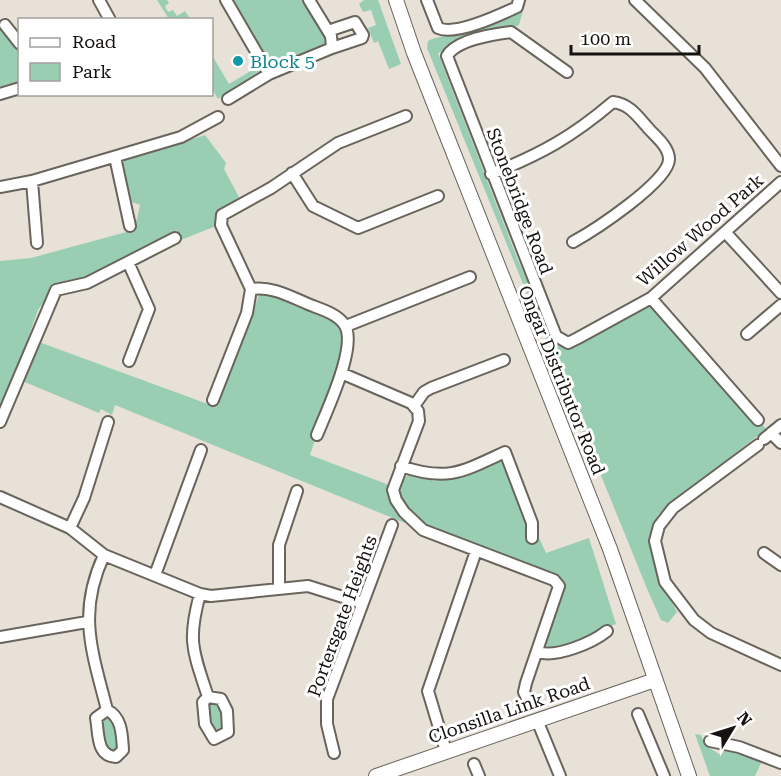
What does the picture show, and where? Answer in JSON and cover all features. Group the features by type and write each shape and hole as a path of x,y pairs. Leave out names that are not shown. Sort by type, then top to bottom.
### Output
{"street":[{"path":"99,0 109,18"},
{"path":"226,0 269,74"},
{"path":"309,0 328,31 332,48"},
{"name":"Ongar Distributor Road","path":"396,0 418,63 610,549 689,776"},
{"path":"427,0 438,28 449,31 499,15 517,7 520,1"},
{"path":"638,1 705,68 781,166"},
{"path":"228,99 269,74 362,38 363,35 355,21 328,31"},
{"path":"4,25 18,42"},
{"name":"Stonebridge Road","path":"567,72 511,32 483,36 448,53 491,174 556,336 568,342 578,338"},
{"path":"0,94 18,89"},
{"path":"491,174 532,158 580,131 613,102 631,109 668,151 670,160 667,168 634,201 573,242"},
{"path":"213,400 247,314 251,289 220,220 227,211 338,143 406,116"},
{"path":"0,187 32,181 181,137 218,117"},
{"path":"115,157 130,226"},
{"path":"292,173 313,206 358,228 438,196"},
{"path":"32,181 37,243"},
{"name":"Willow Wood Park","path":"578,338 651,298 781,182"},
{"path":"726,233 781,293"},
{"path":"0,422 56,290 87,283 175,238"},
{"path":"128,262 149,309 129,361"},
{"path":"346,326 470,277"},
{"path":"251,289 271,288 337,316 346,326 348,345 341,373 317,435"},
{"path":"651,298 758,420"},
{"path":"747,334 781,305"},
{"path":"414,406 424,392 431,388 504,360"},
{"path":"341,373 414,406 419,421 393,490 396,500 412,522 423,530 554,580 559,586 526,683 524,692 528,700"},
{"path":"70,528 84,498 108,422"},
{"path":"781,425 673,508 659,526 655,541 665,582 694,620 711,633 781,665"},
{"path":"764,439 781,443"},
{"path":"155,574 201,450"},
{"path":"401,466 436,476 470,469 505,452 532,522 532,538"},
{"path":"279,587 279,545 297,491"},
{"path":"0,497 70,528 104,555 200,594 211,596 279,587 309,586 362,603"},
{"name":"Portersgate Heights","path":"334,753 327,724 327,699 392,525"},
{"path":"446,751 428,691 476,551"},
{"path":"764,553 781,565"},
{"path":"104,555 94,576 88,599 87,622 107,710"},
{"path":"200,594 191,632 194,655 208,696"},
{"path":"0,637 87,622"},
{"path":"538,652 553,654 596,638 607,631"},
{"name":"Clonsilla Link Road","path":"376,776 398,772 446,751 655,680"},
{"path":"638,714 660,775"},
{"path":"537,720 560,776"},
{"path":"710,741 739,747 781,764"},
{"path":"474,764 479,776"}],"green space":[{"path":"157,0 167,0 169,3 165,6 168,12 173,10 177,16 185,11 189,18 168,18"},
{"path":"230,0 304,0 327,41 325,47 272,67"},
{"path":"364,0 378,0 401,64 389,69 378,41 374,43 368,28 376,25 371,10 363,12 359,4"},
{"path":"524,6 519,25 438,53 517,258 553,339 563,346 653,302 766,429 658,515 651,541 654,565 677,612 668,623 661,620 648,591 427,48 428,41 432,39 478,27"},
{"path":"0,24 18,47 18,83 0,88"},
{"path":"213,57 229,84 259,66 260,71 218,99 213,91"},
{"path":"205,135 226,163 224,169 240,199 217,212 216,226 181,240 177,230 103,271 72,282 57,284 38,310 28,338 216,407 259,295 270,293 337,324 343,334 344,348 310,455 397,488 409,473 434,481 457,477 500,458 505,463 546,553 589,538 616,624 552,650 546,645 560,599 560,584 553,577 400,521 115,405 112,415 101,409 99,413 15,378 0,409 0,261 31,258 130,231 137,219 140,205 132,202 122,161"},
{"path":"208,697 221,699 228,732 209,733"},
{"path":"108,716 113,718 118,750 113,756 102,729 102,719"},
{"path":"695,734 701,735 705,745 719,754 726,748 762,761 755,776 710,776"}],"place":[{"name":"Block 5","path":"238,61"}]}
